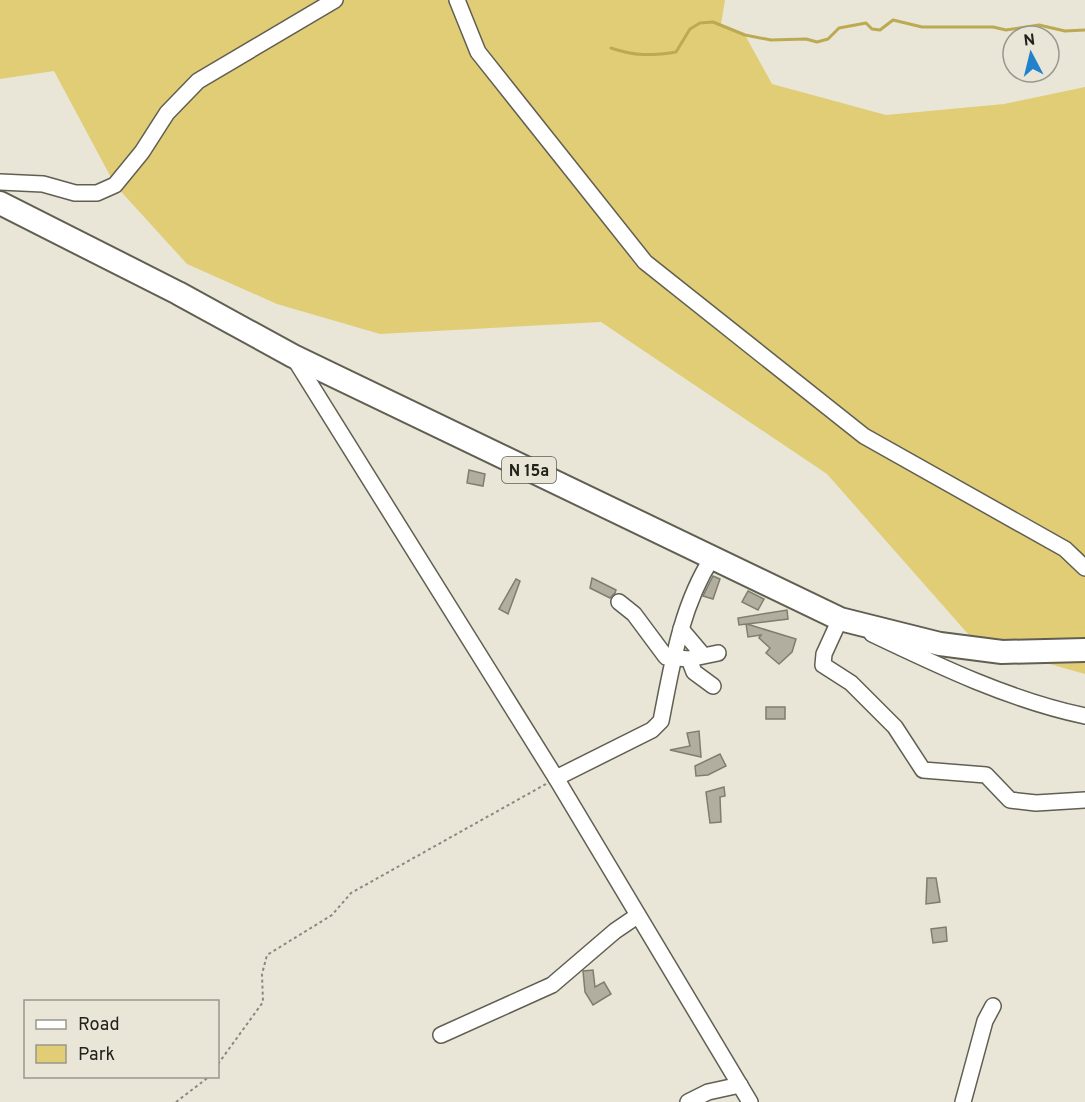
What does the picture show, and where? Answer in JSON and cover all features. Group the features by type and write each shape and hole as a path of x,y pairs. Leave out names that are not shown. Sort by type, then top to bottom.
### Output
{"highway":[{"name":"N 15a","path":"0,203 178,293 293,356 840,619 940,644 1002,652 1085,650"}],"street":[{"path":"0,182 44,184 75,193 97,193 115,185 142,152 167,113 198,81 335,0"},
{"path":"457,0 478,52 645,262 864,436 1065,549 1085,568"},
{"path":"293,356 556,778 750,1102"},
{"path":"712,558 695,583 681,629 696,657 694,672 713,686"},
{"path":"619,602 634,614 666,657 696,657"},
{"path":"1085,716 1045,707 942,668 840,619 824,654 824,665 851,684 895,727 923,770 986,775 1010,800 1036,803 1085,800"},
{"path":"681,629 696,657"},
{"path":"556,778 652,730 661,720 696,657"},
{"path":"441,1035 552,985 615,931 637,916"},
{"path":"963,1102 985,1021 993,1006"},
{"path":"687,1102 708,1092 740,1085"}],"path":[{"path":"219,1063 263,1002 261,974 267,955 332,915 351,892 556,778"},
{"path":"176,1102 209,1078"}],"green space":[{"path":"0,0 725,0 721,24 745,35 772,84 886,115 1004,104 1085,87 1085,674 976,643 827,474 601,322 380,334 277,304 187,264 115,185 54,71 0,79"}],"building":[{"path":"469,470 485,474 483,486 467,483"},
{"path":"713,576 720,579 713,599 703,596"},
{"path":"592,578 616,590 615,593 610,598 590,588"},
{"path":"516,579 520,581 508,614 499,609"},
{"path":"748,591 764,599 758,610 742,602"},
{"path":"787,610 788,619 747,624 796,639 792,652 779,664 766,653 770,648 759,638 761,635 748,637 746,624 739,625 738,618"},
{"path":"766,707 785,707 785,719 766,719"},
{"path":"699,731 701,757 670,750 690,746 687,733"},
{"path":"720,754 726,766 708,775 696,776 695,766"},
{"path":"724,787 725,796 720,797 721,822 710,823 706,792"},
{"path":"927,878 936,878 940,902 926,904"},
{"path":"946,927 947,941 933,943 931,929"},
{"path":"593,970 595,987 604,982 611,994 593,1005 585,992 583,971"}],"waterway":[{"path":"611,48 627,53 643,54 676,52 690,29 700,23 713,22 745,35 771,40 806,39 817,42 828,39 839,28 866,23 872,29 880,30 893,20 922,27 993,27 1006,30 1039,25 1065,31 1085,30"}]}
